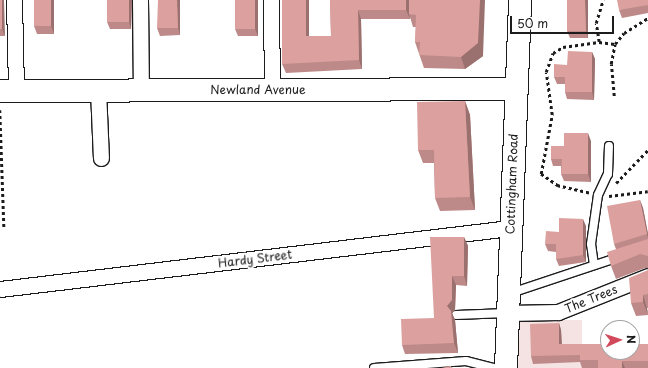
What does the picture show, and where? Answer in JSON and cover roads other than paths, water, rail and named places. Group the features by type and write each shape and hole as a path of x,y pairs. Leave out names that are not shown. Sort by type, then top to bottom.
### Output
{"street":[{"path":"8,91 14,0"},
{"path":"140,0 141,91"},
{"path":"271,0 272,90"},
{"name":"Cottingham Road","path":"506,368 515,89 520,0"},
{"name":"Newland Avenue","path":"8,91 515,89"},
{"path":"98,90 101,158"},
{"name":"Hardy Street","path":"0,289 510,228"},
{"name":"The Trees","path":"508,304 558,312 648,276"}],"lane":[{"path":"594,265 591,244 598,196 608,174 610,146"},
{"path":"456,315 508,304 594,265 628,254"},
{"path":"374,368 466,361 481,367 494,368"}]}
